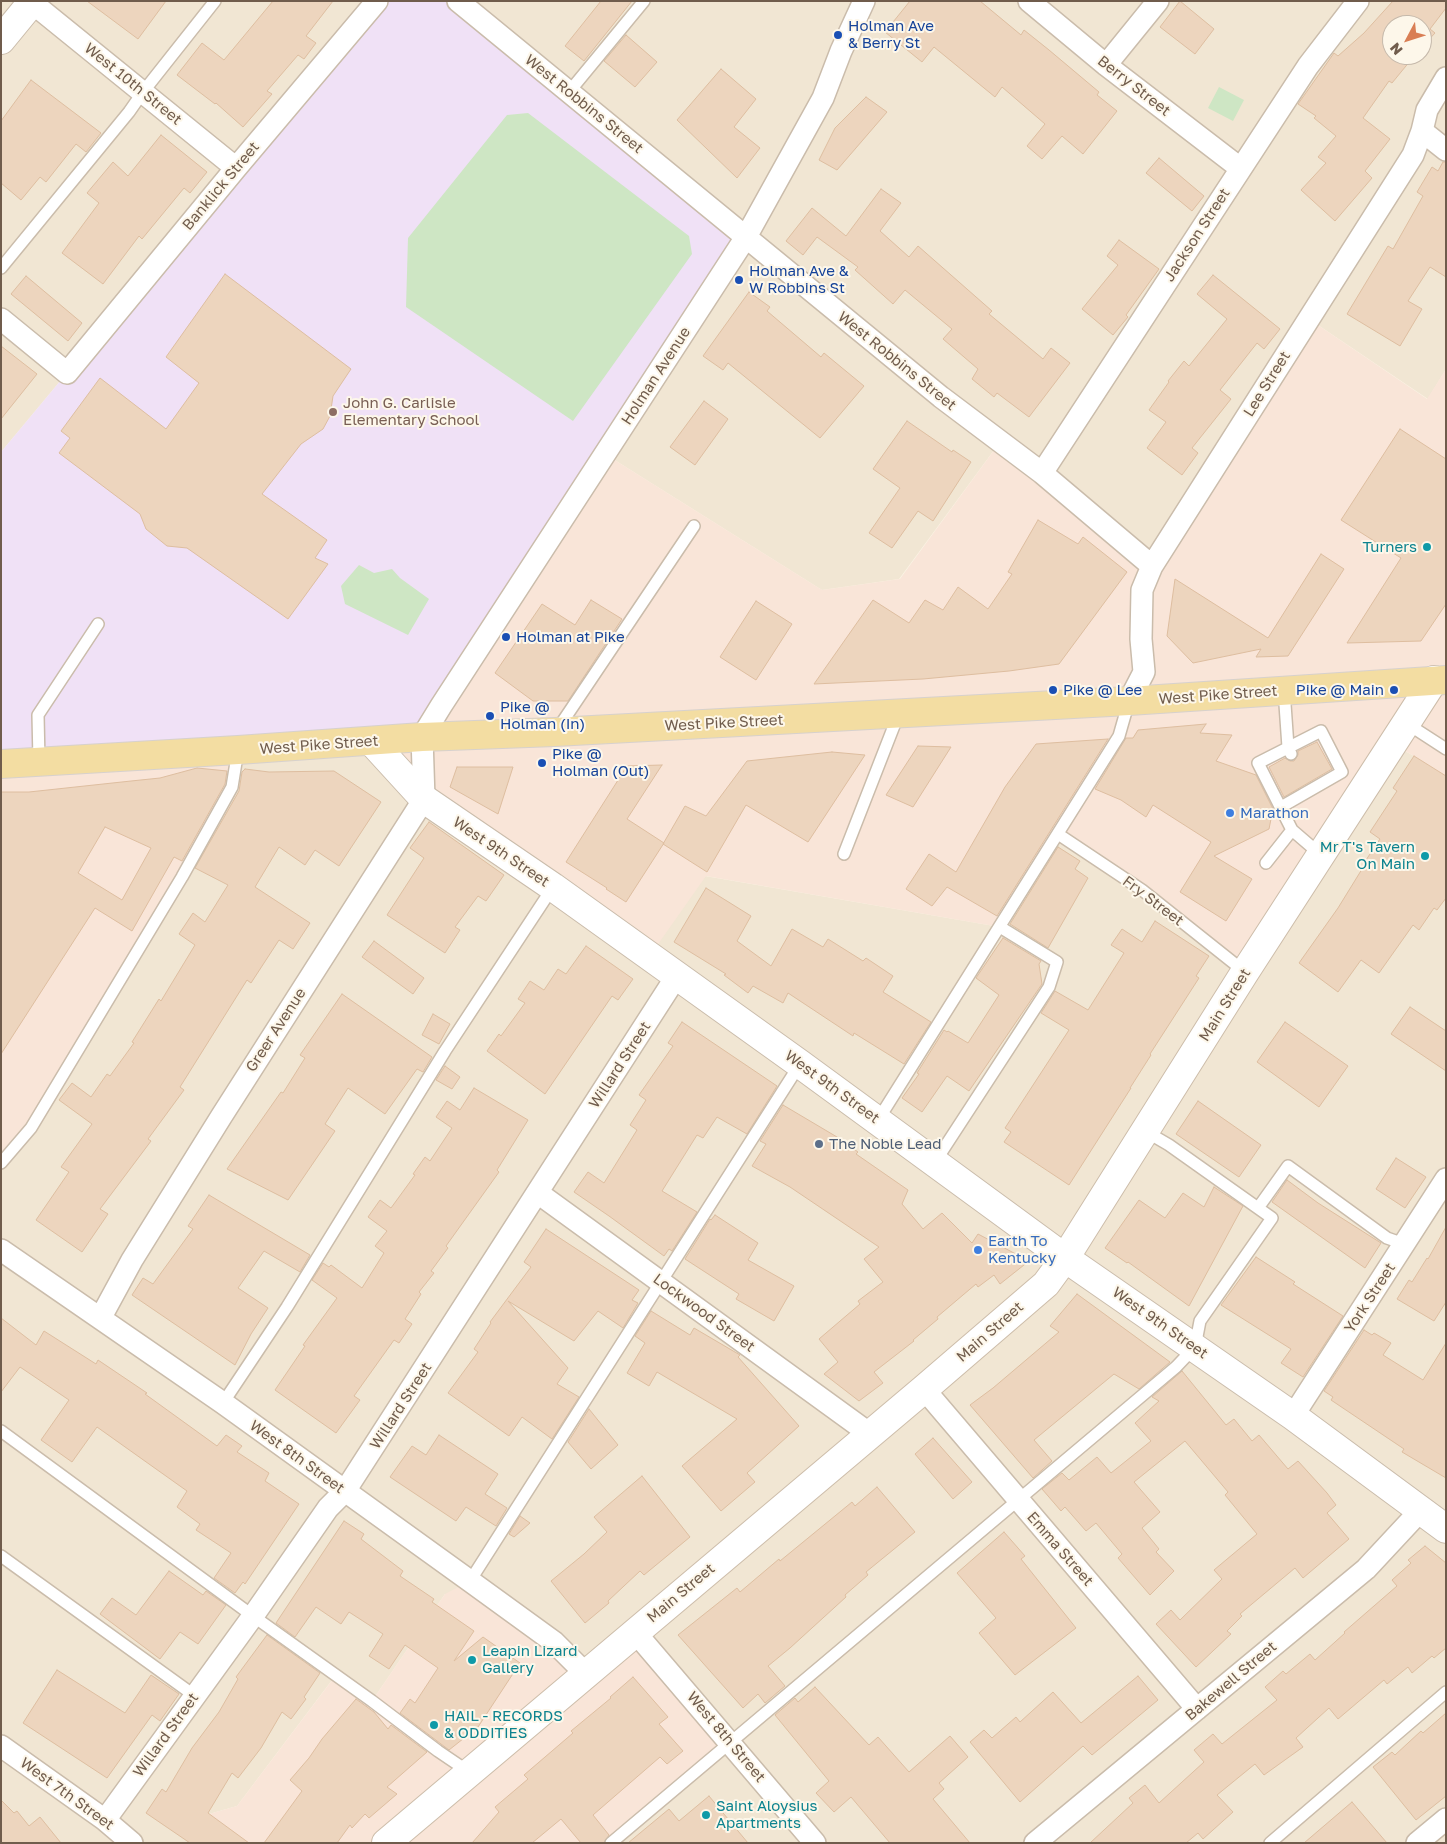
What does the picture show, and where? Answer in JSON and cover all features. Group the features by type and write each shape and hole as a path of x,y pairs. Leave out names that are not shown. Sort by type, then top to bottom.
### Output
{"main road":[{"path":"1,40 32,2"},
{"name":"West Pike Street","path":"1,764 422,737 555,732 1129,701 1440,680"},
{"name":"Main Street","path":"386,1843 1046,1284 1065,1258 1245,972 1406,723 1440,680"},
{"name":"West 9th Street","path":"371,741 424,799 553,887 878,1120 1065,1258 1293,1416 1446,1529"}],"street":[{"name":"Banklick Street","path":"1,319 67,373 377,1"},
{"name":"West Robbins Street","path":"458,1 941,397 1042,472 1152,566"},
{"name":"Holman Avenue","path":"422,737 746,237 822,98 864,1"},
{"name":"Berry Street","path":"1029,1 1106,65 1240,168"},
{"path":"1106,65 1158,1"},
{"name":"Jackson Street","path":"1042,472 1308,66 1358,1"},
{"name":"West 10th Street","path":"32,2 236,168"},
{"name":"Lee Street","path":"1129,701 1144,672 1141,638 1142,590 1152,566 1413,155 1427,110 1446,78"},
{"path":"1422,131 1446,150"},
{"path":"422,737 424,799"},
{"name":"Greer Avenue","path":"101,1317 132,1260 221,1117 424,799"},
{"name":"Willard Street","path":"105,1820 253,1616 328,1508 346,1492 676,977"},
{"name":"York Street","path":"1293,1416 1446,1179"},
{"name":"Lockwood Street","path":"538,1193 870,1434"},
{"name":"West 8th Street","path":"1,1250 101,1317 223,1403 470,1581 554,1642 586,1674"},
{"name":"Emma Street","path":"924,1389 1198,1709"},
{"name":"Bakewell Street","path":"1035,1843 1366,1569 1420,1511"},
{"name":"West 8th Street","path":"635,1632 816,1843"},
{"name":"West 7th Street","path":"1,1746 105,1820 132,1843"},
{"path":"1417,1843 1446,1818"}],"lane":[{"path":"1,268 129,112 215,1"},
{"path":"569,92 644,1"},
{"path":"555,732 694,526"},
{"path":"39,762 38,715 98,624"},
{"path":"1284,690 1290,750"},
{"path":"878,1120 1119,736 1129,701"},
{"path":"844,854 899,713"},
{"path":"1406,723 1446,749"},
{"path":"1281,808 1309,787 1342,772 1321,731 1290,750 1258,763 1292,830 1321,855"},
{"path":"1,1164 31,1128 182,877 232,787 238,750"},
{"path":"1266,863 1292,830"},
{"name":"Fry Street","path":"1058,834 1142,890 1245,972"},
{"path":"223,1403 287,1307 445,1051 553,887"},
{"path":"935,1162 1049,987 1057,962 1000,927"},
{"path":"470,1581 800,1064"},
{"path":"611,1843 1176,1367 1195,1348 1200,1321 1272,1218 1145,1131"},
{"path":"1258,1208 1288,1166 1387,1238 1404,1244"},
{"path":"1,1431 469,1772"},
{"path":"1,1556 195,1696"},
{"path":"1270,1843 1446,1692"}],"shaded area":[{"path":"1,1 377,1 1,452"},
{"name":"John G. Carlisle Elementary School","path":"377,1 458,1 746,237 422,737 1,764 1,452"},
{"path":"458,1 1446,1 1446,369 1428,399 1309,319 1152,566 1000,442 899,579 822,590 605,454"},
{"path":"1309,319 1427,399 1446,369 1446,776 1393,744 1245,972 1058,834 1000,927 706,876 649,957 371,741 605,454 822,590 900,579 1000,442 1152,566"},
{"path":"371,741 705,876 1000,927 1058,834 1392,744 1446,776 1446,1843 611,1843 586,1674 445,1594 372,1701 335,1676 237,1806 209,1814 189,1843 1,1843 1,1163 238,750"},
{"path":"238,750 232,787 31,1128 1,1163 1,764"},
{"path":"470,1581 586,1674 635,1632 731,1743 611,1843 189,1843 209,1814 237,1806 336,1675 372,1701 445,1594"}],"green space":[{"path":"1219,87 1244,100 1233,121 1208,108"},
{"path":"528,113 689,236 692,254 573,421 406,307 408,238 507,115"},
{"path":"359,565 374,573 392,569 400,578 429,599 408,635 345,604 341,586"}],"building":[{"path":"87,1 166,1 138,39"},
{"path":"273,1 333,1 306,36 316,43 304,59 298,55 267,91 272,94 243,127 216,103 177,75 202,43 224,60"},
{"path":"601,1 632,1 584,61 565,46"},
{"path":"910,1 980,1 1021,35 1024,30 1049,50 1099,92 1097,95 1117,111 1083,154 1062,136 1042,159 1027,146 1045,124 1002,87 995,97 934,47 922,62 885,32"},
{"path":"1180,1 1214,29 1195,54 1160,27"},
{"path":"1393,1 1446,1 1446,8 1432,26 1432,15 1382,15 1382,65 1407,65 1392,83 1389,81 1363,118 1390,139 1365,171 1372,178 1335,221 1301,190 1326,163 1318,157 1336,136 1314,118 1316,116 1298,104 1334,53 1338,56 1364,33"},
{"path":"626,35 657,62 635,87 604,61"},
{"path":"721,69 756,99 734,127 760,148 737,178 677,120"},
{"path":"31,80 101,133 86,152 76,144 46,182 40,177 21,200 1,183 1,121"},
{"path":"866,97 887,112 837,170 819,160 835,128"},
{"path":"161,135 207,172 190,193 184,188 142,239 139,236 103,284 62,253 99,203 87,193 113,162 128,176"},
{"path":"1159,158 1204,196 1192,211 1146,173"},
{"path":"1443,162 1446,162 1446,277 1430,267 1408,301 1422,309 1400,346 1347,314 1388,246 1393,249 1423,196 1417,192 1432,167 1438,171"},
{"path":"881,189 901,203 880,231 909,257 918,246 992,311 989,314 1043,359 1051,348 1070,363 1029,417 997,393 994,397 972,379 978,369 943,339 952,329 905,290 893,304 855,270 858,267 817,237 803,255 786,241 812,208 846,236"},
{"path":"1119,240 1159,269 1126,315 1128,317 1113,335 1082,309 1118,265 1107,256"},
{"path":"225,274 351,369 333,396 330,416 323,429 301,444 262,494 327,540 315,558 328,564 288,619 187,548 167,546 146,529 140,514 59,453 70,438 61,431 100,378 166,429 199,383 166,357"},
{"path":"1213,275 1280,329 1264,349 1257,343 1220,390 1231,399 1192,448 1198,453 1182,475 1147,448 1166,422 1149,410 1184,361 1189,366 1227,319 1197,294"},
{"path":"26,276 82,323 68,341 11,294"},
{"path":"749,292 770,307 767,311 821,357 824,353 864,386 820,438 728,363 723,370 703,356"},
{"path":"1,346 37,374 1,419"},
{"path":"704,401 728,419 695,465 670,447"},
{"path":"907,421 952,452 953,450 971,462 933,521 918,511 892,548 869,533 900,488 873,469"},
{"path":"1400,429 1446,459 1446,604 1421,641 1347,643 1401,558 1341,520"},
{"path":"1038,520 1078,544 1083,537 1127,572 1059,664 923,679 814,684 873,600 909,623 925,600 943,610 958,587 988,609 1012,574 1008,572"},
{"path":"1321,554 1344,569 1288,656 1256,657 1261,649 1193,663 1167,636 1175,579 1268,638"},
{"path":"591,600 622,619 568,701 533,701 495,673 542,604 575,625"},
{"path":"756,601 792,624 756,680 720,657"},
{"path":"1206,724 1200,733 1232,735 1216,761 1256,775 1273,809 1269,829 1214,856 1252,879 1226,921 1180,892 1211,842 1153,805 1146,817 1121,800 1095,789 1126,738 1133,738 1138,730"},
{"path":"1108,739 997,916 947,887 932,906 906,889 929,854 956,872 1005,787 1036,744"},
{"name":"Marathon","path":"1317,742 1332,769 1284,797 1269,767 1285,758 1294,761 1298,751"},
{"path":"918,746 951,747 913,807 886,795"},
{"path":"832,752 865,755 808,842 746,805 707,872 663,844 685,806 706,816 747,761"},
{"path":"1414,756 1446,776 1446,898 1437,910 1434,908 1419,930 1413,925 1379,973 1361,960 1338,992 1299,963 1338,908 1380,839 1370,832 1397,791 1393,788"},
{"path":"662,765 627,819 664,843 626,902 566,862 627,766"},
{"path":"457,767 513,767 498,814 450,787"},
{"path":"197,768 227,771 225,784 182,861 174,857 132,931 95,908 1,1054 1,792 29,792 160,778","holes":["105,827 151,848 122,900 78,873"]},
{"path":"245,769 269,772 334,771 381,802 339,866 315,850 305,865 279,847 255,887 310,923 293,949 279,940 251,983 247,980 180,1087 184,1090 148,1139 151,1141 100,1209 108,1214 82,1252 36,1220 69,1172 61,1167 92,1124 59,1100 72,1083 91,1097 107,1074 110,1076 134,1043 132,1042 159,999 161,1001 195,945 179,934 193,913 205,922 228,885 195,868 239,791 242,772"},
{"path":"429,822 504,875 486,901 478,896 455,927 460,930 445,953 387,915 424,858 410,848"},
{"path":"1058,847 1080,861 1075,869 1088,878 1048,948 1010,924"},
{"path":"706,888 751,916 737,941 771,966 792,929 823,947 828,939 863,961 866,958 893,976 883,992 931,1022 904,1064 854,1033 853,1036 788,993 783,1003 753,986 748,993 724,975 726,974 674,942"},
{"path":"1155,921 1209,956 1196,976 1199,978 1069,1185 1004,1142 1011,1132 1005,1128 1069,1030 1041,1013 1055,991 1088,1010 1124,953 1111,945 1122,929 1142,942"},
{"path":"1003,938 1041,961 1039,964 1042,984 969,1091 947,1076 922,1112 902,1098 919,1074 917,1073 944,1030 968,1043 999,995 976,978"},
{"path":"374,941 424,978 413,994 362,957"},
{"path":"586,946 633,979 618,1000 612,996 545,1094 487,1051 499,1034 501,1036 525,1003 518,999 530,981 544,990 558,969 566,974"},
{"path":"342,994 432,1057 423,1072 417,1069 385,1114 348,1088 325,1124 335,1131 288,1200 227,1169 281,1092 283,1093 305,1058 300,1055"},
{"path":"1410,1007 1446,1031 1446,1071 1391,1034"},
{"path":"433,1014 450,1024 439,1044 422,1035"},
{"path":"682,1022 777,1086 747,1134 717,1117 703,1138 697,1135 662,1191 697,1212 672,1251 669,1249 664,1256 574,1192 588,1172 604,1183 637,1130 630,1125 646,1100 639,1095 673,1046 668,1043"},
{"path":"1285,1022 1348,1066 1319,1107 1257,1062"},
{"path":"445,1066 460,1077 452,1089 436,1080"},
{"path":"474,1088 528,1120 497,1170 499,1172 446,1246 448,1248 431,1271 434,1273 419,1292 421,1294 405,1319 412,1324 399,1343 394,1340 354,1396 360,1400 336,1433 275,1390 305,1346 303,1345 337,1298 312,1280 323,1263 329,1267 331,1265 362,1288 384,1253 375,1246 387,1231 368,1217 380,1200 391,1208 415,1175 413,1174 425,1157 430,1161 452,1128 436,1117 447,1101 460,1110"},
{"path":"1198,1101 1261,1145 1239,1177 1176,1134"},
{"path":"783,1105 837,1137 858,1152 856,1154 908,1190 902,1204 923,1229 942,1213 972,1243 978,1234 1029,1261 1000,1284 994,1275 978,1287 976,1284 937,1317 938,1319 914,1341 874,1372 883,1383 859,1401 824,1374 838,1362 819,1339 860,1304 858,1301 883,1282 864,1259 879,1247 790,1187 752,1166 766,1144 760,1141"},
{"path":"1396,1158 1426,1177 1405,1208 1376,1189"},
{"path":"1287,1180 1318,1203 1381,1243 1365,1268 1272,1202"},
{"path":"1214,1187 1243,1206 1189,1306 1128,1262 1105,1248 1139,1200 1165,1218 1183,1193 1204,1207"},
{"path":"209,1195 310,1255 300,1272 264,1251 238,1288 268,1308 251,1334 235,1365 132,1295 143,1278 153,1284 193,1229 188,1226"},
{"path":"715,1215 758,1243 748,1260 794,1286 774,1321 736,1299 739,1294 685,1259 710,1219"},
{"path":"1446,1227 1446,1302 1434,1321 1397,1299 1409,1280 1412,1282 1428,1259"},
{"path":"546,1229 639,1290 632,1300 638,1303 623,1328 598,1311 574,1341 508,1301 568,1368 557,1384 579,1397 552,1439 522,1417 509,1436 448,1393 478,1352 474,1349 490,1322 531,1267 524,1262"},
{"path":"1256,1257 1295,1282 1293,1284 1343,1316 1303,1377 1281,1363 1291,1349 1221,1305"},
{"path":"1077,1294 1170,1362 1139,1389 1114,1374 1034,1440 1052,1461 1033,1478 970,1405 1059,1332 1050,1326"},
{"path":"651,1311 690,1335 694,1328 740,1355 738,1357 799,1426 747,1473 755,1482 721,1511 682,1466 737,1419 657,1372 649,1386 627,1373 645,1343 635,1336"},
{"path":"1,1318 36,1345 44,1331 96,1364 98,1360 147,1393 145,1394 217,1446 226,1435 242,1446 237,1452 269,1473 265,1481 299,1504 245,1584 243,1582 235,1593 214,1578 231,1553 196,1530 200,1524 177,1507 187,1491 97,1427 72,1462 41,1440 69,1400 20,1367 1,1392"},
{"path":"1364,1330 1372,1335 1374,1333 1391,1343 1383,1355 1423,1380 1446,1343 1446,1478 1402,1452 1404,1449 1331,1400 1333,1397 1324,1391"},
{"path":"1182,1371 1226,1425 1234,1419 1252,1441 1259,1435 1288,1469 1298,1461 1336,1505 1327,1513 1349,1539 1303,1578 1295,1568 1240,1614 1242,1616 1227,1631 1231,1634 1196,1667 1156,1624 1171,1610 1180,1620 1222,1579 1214,1570 1257,1534 1225,1495 1228,1492 1185,1441 1134,1482 1160,1512 1142,1528 1159,1549 1156,1552 1174,1571 1150,1595 1118,1558 1122,1554 1096,1523 1086,1531 1065,1507 1061,1511 1042,1489 1062,1473 1069,1480 1097,1457 1111,1473 1151,1441 1135,1423 1159,1401 1152,1397"},
{"path":"589,1409 618,1445 591,1469 568,1442"},
{"path":"439,1435 498,1474 485,1494 507,1508 496,1526 466,1507 456,1521 390,1477 412,1446 426,1455"},
{"path":"933,1438 972,1482 953,1499 915,1454"},
{"path":"642,1476 690,1537 644,1575 640,1571 608,1601 609,1603 585,1623 551,1581 607,1532 594,1517"},
{"path":"877,1487 915,1532 866,1572 868,1575 845,1595 846,1597 768,1666 785,1686 765,1703 758,1694 743,1708 678,1635 737,1588 740,1592 852,1502 855,1506"},
{"path":"520,1516 530,1523 514,1537 509,1534"},
{"path":"344,1521 364,1534 361,1539 403,1571 400,1576 434,1599 432,1602 474,1631 454,1661 483,1637 520,1663 478,1727 449,1750 400,1713 410,1699 415,1703 438,1668 405,1645 389,1669 369,1656 383,1634 349,1612 341,1624 316,1607 295,1637 276,1623"},
{"path":"1004,1532 1025,1556 1021,1559 1076,1628 1015,1675 979,1633 996,1618 957,1573"},
{"path":"1425,1546 1446,1563 1446,1648 1434,1658 1432,1656 1412,1673 1408,1667 1387,1684 1384,1680 1338,1719 1329,1708 1296,1738 1303,1747 1264,1775 1255,1764 1217,1795 1233,1812 1203,1839 1198,1833 1186,1843 1090,1843 1133,1803 1129,1798 1145,1785 1159,1803 1204,1762 1194,1750 1213,1734 1222,1744 1277,1700 1265,1687 1283,1671 1286,1674 1310,1654 1315,1660 1397,1586 1392,1580 1411,1563 1408,1560"},
{"path":"169,1571 203,1595 206,1591 226,1605 198,1644 180,1632 160,1659 100,1614 112,1598 136,1615"},
{"path":"267,1635 320,1673 304,1697 306,1699 291,1719 282,1712 261,1748 238,1778 232,1773 208,1813 249,1843 190,1843 146,1813 162,1789 166,1792 192,1748 219,1712 238,1679 236,1677"},
{"path":"57,1670 125,1713 151,1675 179,1694 160,1721 152,1715 107,1778 23,1723"},
{"path":"1138,1676 1158,1700 1092,1755 1083,1746 1020,1802 970,1742 984,1730 992,1738 1016,1717 1020,1722 1053,1692 1081,1723"},
{"path":"633,1677 668,1717 659,1724 683,1751 667,1764 660,1757 593,1815 609,1835 604,1843 581,1843 561,1819 532,1843 472,1843 499,1812 495,1807 528,1779 524,1775 573,1733 571,1731"},
{"path":"815,1687 869,1745 878,1737 909,1772 950,1736 968,1757 939,1783 944,1789 933,1799 970,1843 890,1843 851,1797 834,1812 816,1793 829,1781 775,1715 795,1698 798,1702"},
{"path":"356,1699 374,1712 388,1729 391,1725 427,1752 387,1787 397,1794 369,1818 365,1814 352,1828 350,1825 337,1843 264,1843 302,1791 290,1780"},
{"path":"1446,1713 1446,1796 1416,1820 1373,1767 1392,1752 1395,1755 1421,1731 1423,1733"},
{"name":"Saint Aloysius Apartments","path":"709,1796 748,1843 628,1843 669,1809 679,1821"},
{"path":"1,1800 14,1813 17,1811 29,1826 40,1817 61,1843 1,1843"},
{"path":"1352,1802 1387,1843 1304,1843"}],"place":[{"name":"Holman Ave & Berry St","path":"838,35"},
{"name":"Holman Ave & W Robbins St","path":"739,280"},
{"name":"John G. Carlisle Elementary School","path":"333,412"},
{"name":"Turners","path":"1427,547"},
{"name":"Holman at Pike","path":"506,637"},
{"name":"Pike @ Lee","path":"1053,690"},
{"name":"Pike @ Main","path":"1394,690"},
{"name":"Pike @ Holman (In)","path":"490,716"},
{"name":"Pike @ Holman (Out)","path":"542,763"},
{"name":"Marathon","path":"1230,813"},
{"name":"Mr T's Tavern On Main","path":"1425,856"},
{"name":"The Noble Lead","path":"819,1144"},
{"name":"Earth To Kentucky","path":"978,1250"},
{"name":"Leapin Lizard Gallery","path":"472,1660"},
{"name":"HAIL - RECORDS & ODDITIES","path":"434,1725"},
{"name":"Saint Aloysius Apartments","path":"706,1815"}]}
